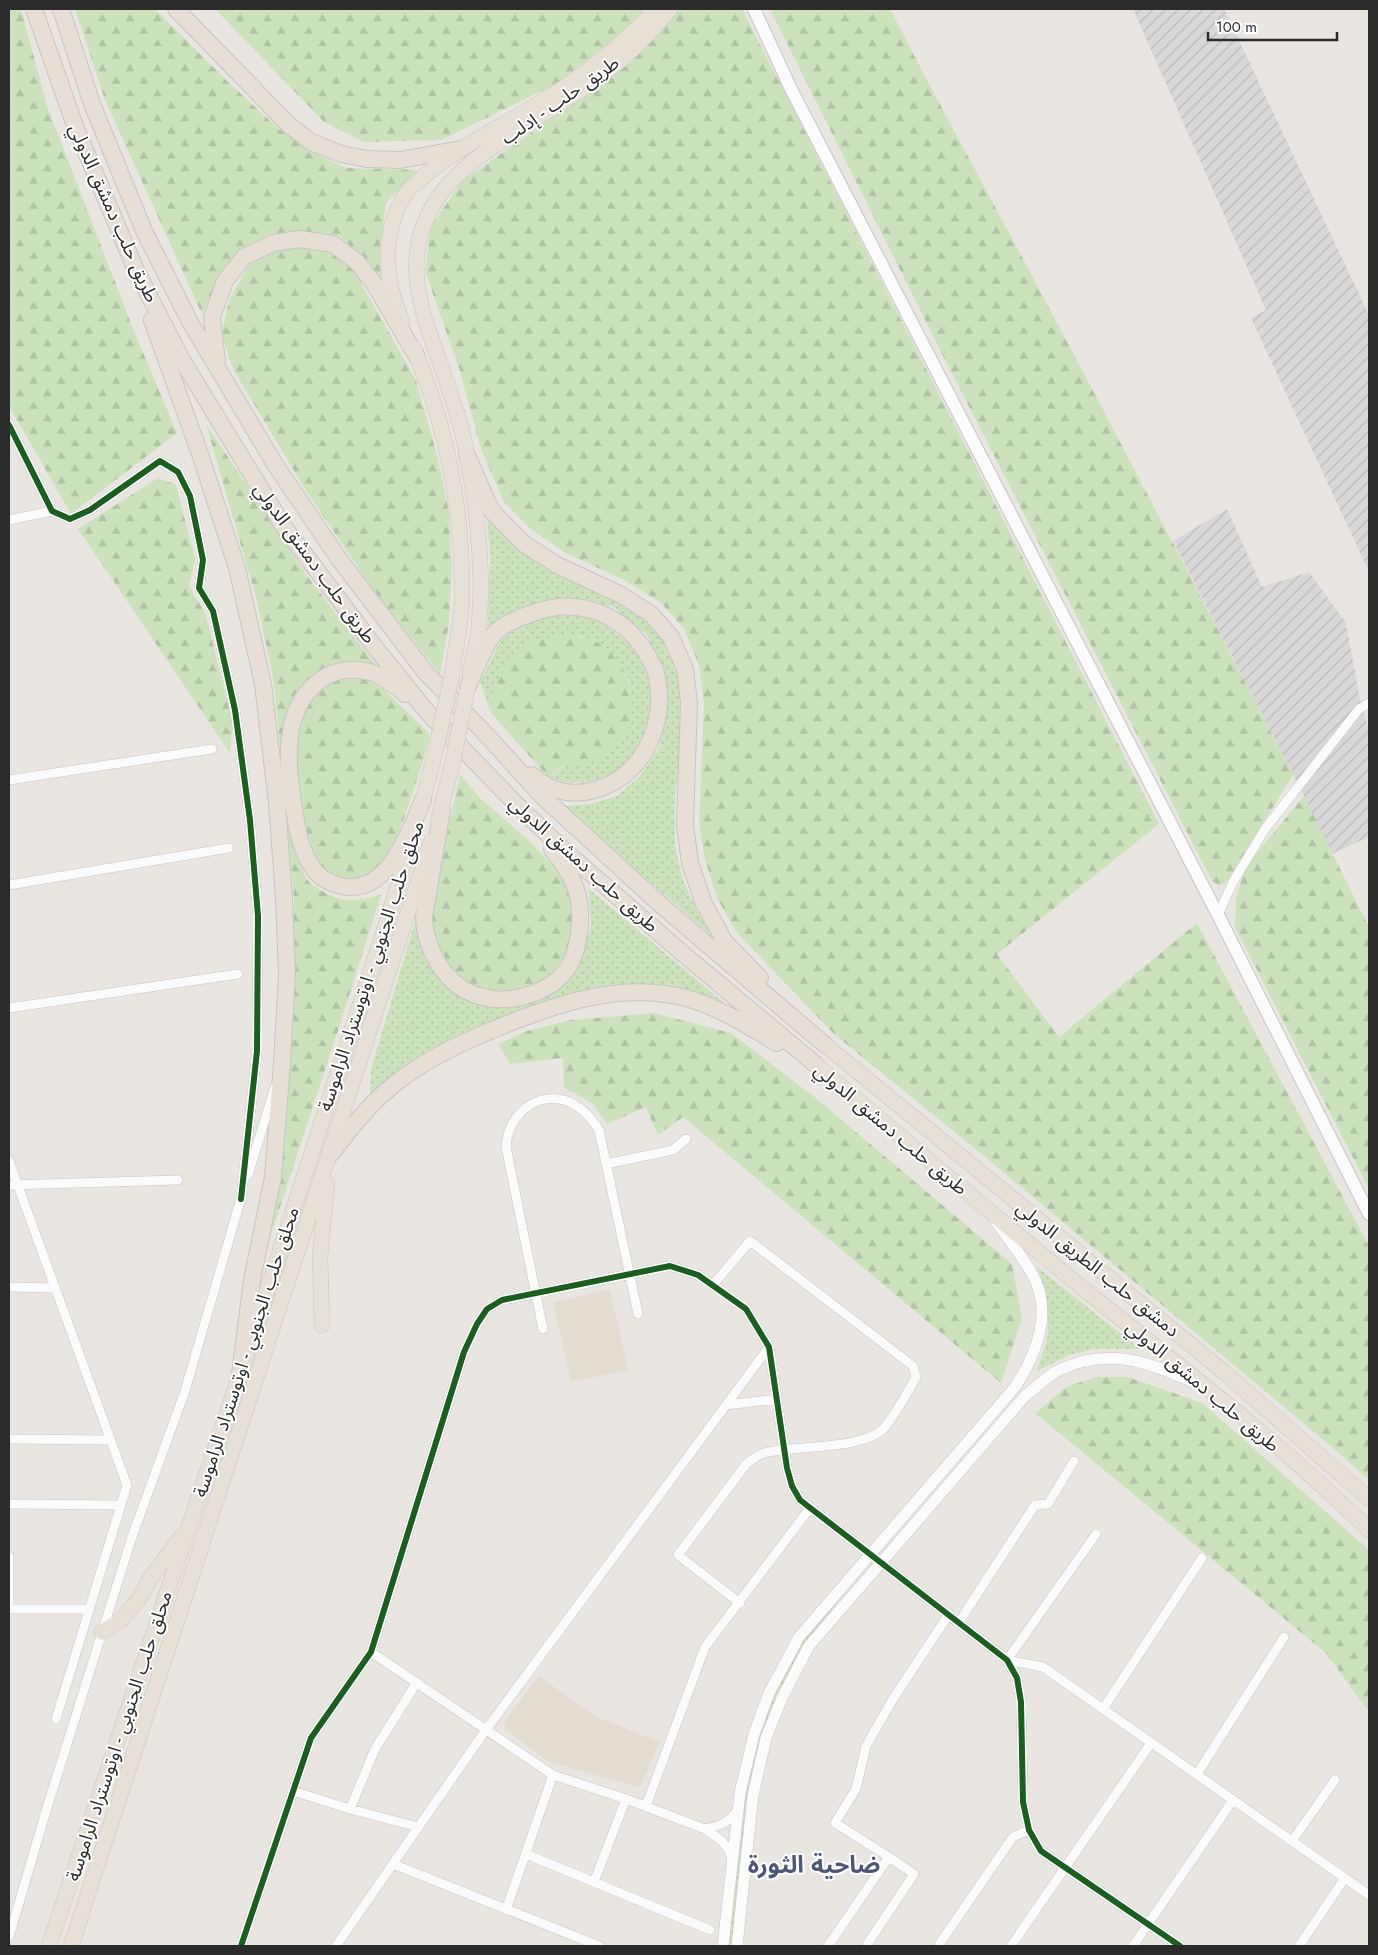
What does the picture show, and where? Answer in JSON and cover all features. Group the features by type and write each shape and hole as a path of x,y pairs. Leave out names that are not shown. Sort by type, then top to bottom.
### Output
{"highway":[{"name":"طريق حلب دمشق الدولي","path":"34,9 75,126 135,268 182,360 284,527 374,646 428,713 516,804 565,851 681,952 989,1212 1211,1390 1318,1482 1369,1530"},
{"name":"طريق حلب دمشق الدولي","path":"61,9 92,104 144,231 190,322 218,370 276,466 339,559 426,674 481,729 542,796 662,906 824,1044"},
{"path":"176,9 288,124 311,142 341,154 367,159 400,160 461,149"},
{"name":"محلق حلب الجنوبي - اوتوستراد الراموسة","path":"49,1946 240,1374 387,921 423,800 452,675 462,602 460,537 451,471 435,408 389,282 387,246 393,216 407,191 433,169 461,149 583,75 629,38 656,9"},
{"name":"طريق حلب - إدلب","path":"467,455 453,398 422,313 416,276 418,244 426,216 442,192 467,165 609,70 656,26 670,9"},
{"path":"218,370 212,317 225,282 244,257 273,243 300,239 333,244 357,262 375,285 417,357"},
{"path":"135,268 170,373 201,456 237,568 263,684 277,803 287,975 282,1063 273,1177 252,1280 240,1374"},
{"path":"467,455 491,510 523,542 557,565 621,595 651,614 671,637 685,669 689,703 685,825 690,863 704,904 725,942 824,1044"},
{"name":"محلق حلب الجنوبي - اوتوستراد الراموسة","path":"71,1946 442,810 454,761 479,626 480,573 467,455"},
{"path":"468,686 494,633 517,618 552,607 584,607 610,616 639,641 656,672 659,709 651,742 634,767 612,784 589,793 565,793 541,784 481,729"},
{"path":"423,800 408,835 381,876 360,887 335,884 317,873 304,852 293,802 289,754 297,708 304,695 313,685 334,672 344,670 370,672 384,678 428,713"},
{"path":"442,810 424,917 424,930 428,945 442,969 452,980 478,996 502,998 537,992 556,980 572,959 580,923 578,893 567,868 516,804"},
{"path":"322,1325 320,1256 330,1155 359,1117 379,1098 408,1074 440,1054 526,1016 573,1001 601,995 630,992 686,998 715,1008 815,1064"},
{"name":"دمشق حلب الطريق الدولي","path":"824,1044 1217,1366 1369,1499"},
{"path":"102,1632 120,1621 139,1599 150,1580 189,1526"}],"main road":[{"path":"754,9 790,89 1218,915 1369,1214"}],"street":[{"path":"9,425 52,511"},
{"path":"9,520 52,511 70,519 90,510 160,461 178,472 190,496 203,560 199,588 212,611 235,710 250,820 258,916 257,1050 241,1199"},
{"path":"1218,915 1233,882 1266,829 1359,709 1369,703"},
{"path":"9,780 212,749"},
{"path":"9,885 228,848"},
{"path":"9,1008 238,974"},
{"path":"9,1937 46,1811 132,1538 186,1391 282,1063"},
{"path":"543,1329 506,1155 506,1142 515,1117 528,1105 544,1099 574,1104 589,1116 599,1130 638,1314"},
{"path":"606,1164 673,1150 686,1139"},
{"path":"9,1161 13,1185 55,1288 127,1485 56,1718"},
{"path":"13,1185 178,1180"},
{"path":"723,1946 739,1809 754,1734 769,1693 798,1637 1020,1379 1032,1359 1041,1330 1041,1300 1032,1273 989,1212"},
{"path":"714,1285 750,1241 913,1366 916,1377 883,1429 872,1437 850,1442 762,1454 747,1463 678,1555 740,1603"},
{"path":"241,1946 311,1738 371,1652 467,1345 486,1309 502,1300 670,1266 698,1275 746,1309 768,1347 787,1468 792,1486 800,1500 1008,1660 1017,1678 1021,1702 1023,1802 1028,1830 1040,1851 1180,1946"},
{"path":"9,1287 55,1288"},
{"path":"336,1946 485,1731 768,1347"},
{"path":"737,1946 753,1795 766,1738 782,1698 809,1646 1024,1396 1057,1371 1093,1359 1130,1359 1165,1370 1211,1390"},
{"path":"1020,1379 1033,1390"},
{"path":"726,1405 777,1399"},
{"path":"9,1439 111,1440"},
{"path":"959,1622 1035,1505 1048,1504 1074,1461"},
{"path":"9,1504 121,1505"},
{"path":"646,1806 705,1647 810,1508"},
{"path":"1008,1660 1096,1534"},
{"path":"9,1557 9,1608 90,1609"},
{"path":"1103,1709 1202,1558"},
{"path":"866,1946 914,1874 836,1823 856,1789 866,1746 893,1699 949,1614"},
{"path":"1197,1774 1284,1637"},
{"path":"371,1652 553,1776 626,1798 705,1829 722,1841 728,1849 733,1862"},
{"path":"1008,1660 1043,1667 1369,1895"},
{"path":"350,1809 375,1749 417,1682"},
{"path":"1011,1946 1151,1743"},
{"path":"506,1910 553,1776"},
{"path":"1292,1841 1335,1780"},
{"path":"293,1791 350,1809 418,1827"},
{"path":"594,1882 626,1798"},
{"path":"1133,1946 1233,1800"},
{"path":"705,1829 724,1825 739,1809"},
{"path":"938,1946 1013,1837 1028,1830"},
{"path":"526,1854 710,1930"},
{"path":"828,1946 888,1857"},
{"path":"393,1864 598,1946"},
{"path":"1299,1946 1345,1878"}],"shaded area":[{"path":"1133,9 1224,9 1369,315 1369,572 1251,318 1266,310"},
{"path":"1227,509 1262,587 1309,572 1346,623 1360,699 1369,730 1369,837 1332,854 1173,541"},
{"path":"610,1289 628,1370 571,1382 553,1302"},
{"path":"539,1676 595,1716 659,1742 640,1788 547,1761 505,1729 505,1721"}],"green space":[{"path":"9,9 21,9 47,106 134,331 177,433 71,514 9,406"},
{"path":"75,9 155,9 226,80 279,129 311,151 346,168 418,170 386,203 380,249 381,282 360,255 340,236 300,231 272,234 243,247 220,276 202,314 105,100"},
{"path":"215,9 644,9 633,25 554,85 441,140 364,142 324,122"},
{"path":"680,9 742,9 1159,824 997,954 1059,1037 1197,923 1369,1246 1369,1480 984,1156 834,1034 737,933 717,898 705,859 699,824 704,703 699,665 684,629 661,603 628,582 564,552 533,531 504,502 481,449 459,368 425,271 430,228 462,181 629,64"},
{"path":"770,9 890,9 1167,531 1293,775 1226,883 1218,885 1212,881 940,350"},
{"path":"302,246 328,251 352,267 416,380 438,459 449,512 452,570 449,623 440,674 375,592 308,494 234,371 221,334 230,298 248,266 273,252"},
{"path":"206,424 308,577 378,668 307,683 293,702 287,715 284,751 287,802 296,851 302,870 311,884 335,897 356,900 381,895 266,1250 294,978 294,898 274,683 257,601"},
{"path":"158,478 176,485 195,559 189,586 206,615 233,724 230,753 78,529"},
{"path":"487,519 509,541 533,560 566,579 626,605 653,625 664,638 675,660 680,687 681,716 675,809 675,838 679,865 689,893 713,937 563,806 591,804 617,796 641,775 659,747 666,709 664,671 647,635 614,607 585,601 551,599 517,609 488,627 490,554"},
{"path":"552,615 588,617 611,630 619,636 639,659 650,685 651,712 643,738 628,760 607,776 580,782 549,778 566,764 583,764 630,681 616,659 597,642 580,636 556,636 529,643 493,693 491,713 480,682 501,640 519,626"},
{"path":"556,636 587,638 597,642 609,651 626,675 632,703 631,718 626,732 615,747 592,762 565,765 549,778 491,713 493,693 505,666 514,652 529,643"},
{"path":"349,676 366,680 382,688 428,732 430,738 407,811 390,852 375,875 355,879 342,878 331,874 322,867 313,855 306,838 302,817 298,772 299,731 307,704 320,687"},
{"path":"460,774 480,798 527,839 563,875 573,902 572,933 565,955 547,981 530,991 498,992 480,988 466,981 453,970 443,956 431,930 431,906"},
{"path":"1304,796 1369,927 1369,1189 1235,927 1236,897 1246,866"},
{"path":"588,888 735,1012 660,986 501,1018 463,1033 426,1054 370,1094 371,1069 415,922 426,961 452,992 477,1005 512,1006 562,986 581,962 591,924"},
{"path":"654,1013 731,1033 817,1099 1012,1264 1022,1319 1001,1383 683,1117 658,1135 646,1107 607,1124 593,1104 564,1087 563,1058 510,1064 498,1044 527,1031 571,1020"},
{"path":"1037,1267 1140,1349 1094,1349 1069,1355 1037,1371 1046,1342 1048,1325 1044,1291"},
{"path":"1096,1377 1128,1377 1202,1403 1369,1550 1369,1712 1326,1653 1035,1413 1066,1387"},
{"path":"865,1567 806,1643 763,1737 732,1946 728,1946 745,1794 759,1736 773,1694 803,1641"}],"cycle path":[{"path":"9,425 52,511 70,519 90,510 160,461 178,472 190,496 203,560 199,588 213,611 235,710 250,820 258,916 257,1051 241,1199"},
{"path":"241,1946 311,1738 371,1652 464,1352 477,1324 487,1309 502,1300 670,1266 698,1275 746,1309 769,1347 787,1468 792,1486 800,1500 1007,1660 1017,1678 1021,1702 1023,1802 1029,1830 1041,1851 1180,1946"}],"district":[{"name":"ضاحية الثورة","path":"814,1864"}]}
